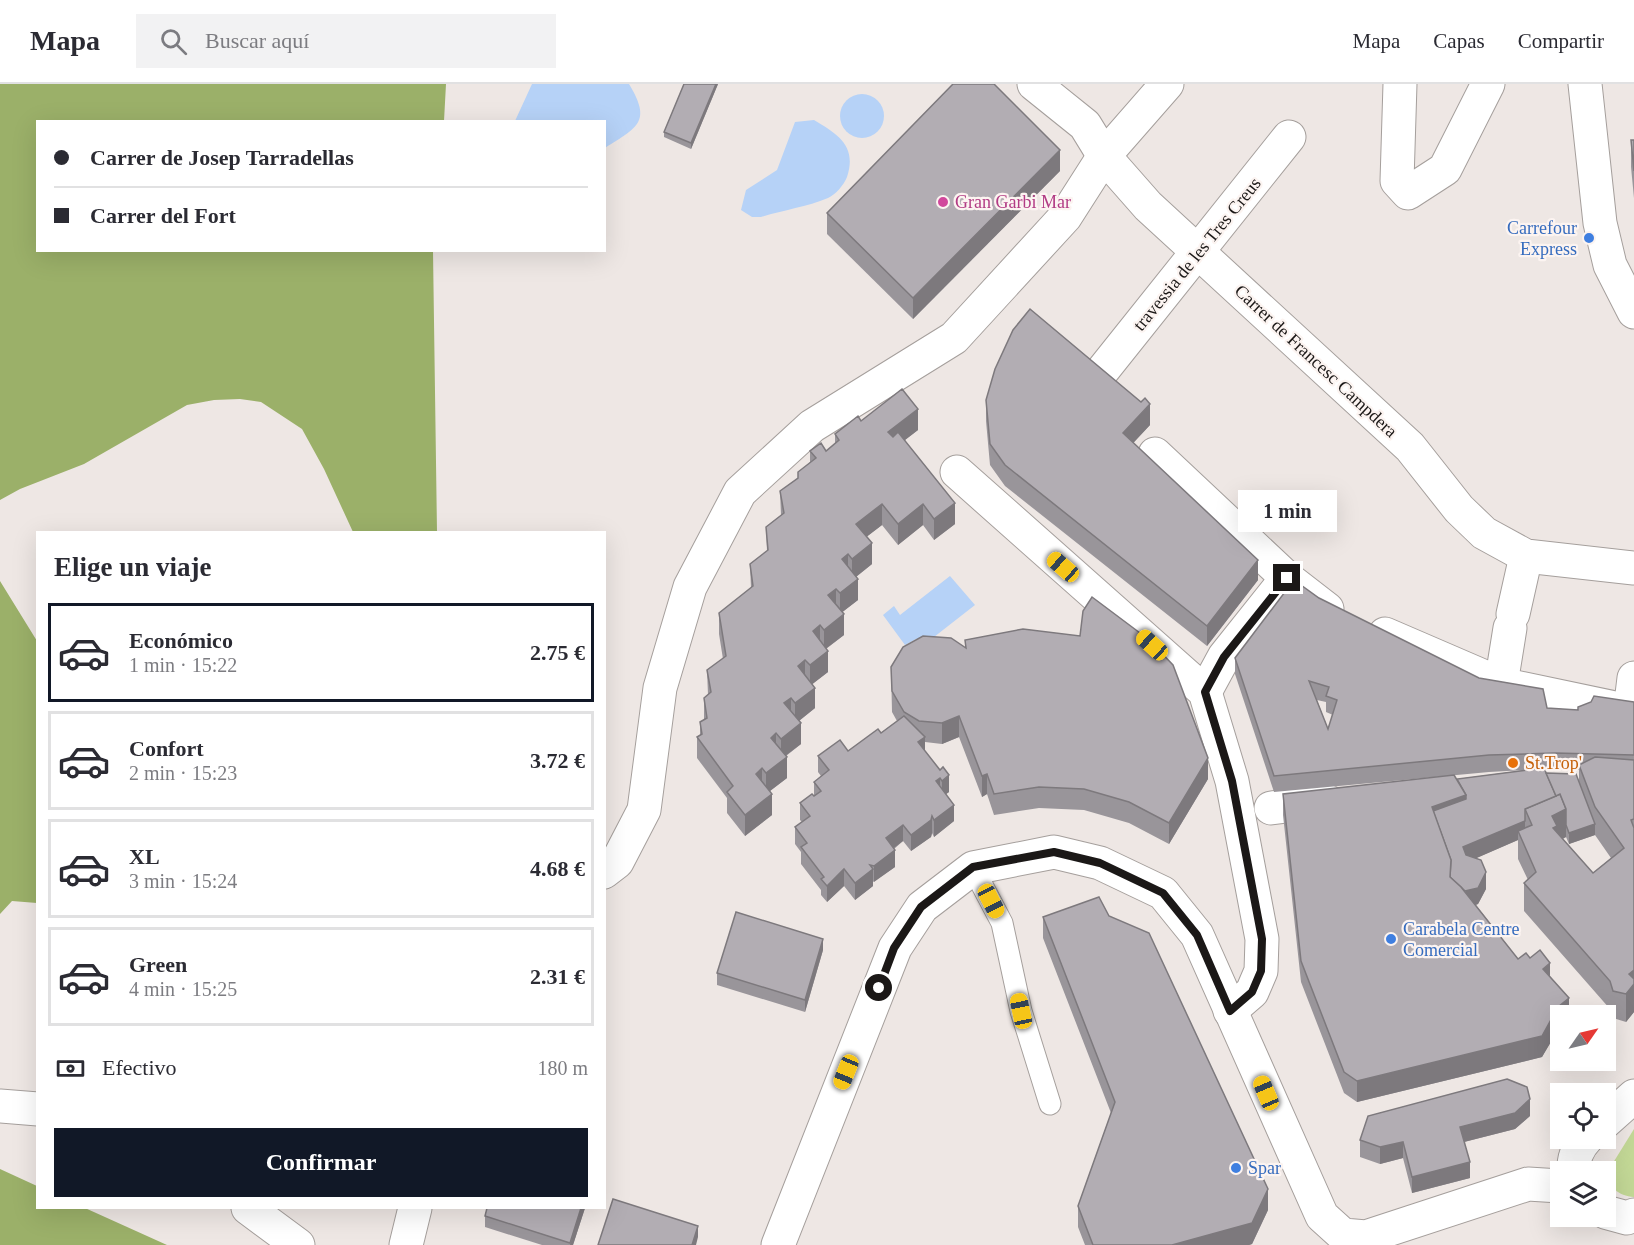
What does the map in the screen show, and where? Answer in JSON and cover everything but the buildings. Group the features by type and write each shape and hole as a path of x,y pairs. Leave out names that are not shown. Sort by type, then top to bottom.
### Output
{"street":[{"name":"Carrer de Francesc Campdera","path":"1034,84 1085,125 1104,156 1148,206 1410,447 1459,509 1484,533 1526,556 1634,568"},
{"path":"606,870 617,862 644,810 660,688 690,587 740,492 812,426 954,338 1065,218 1104,156 1167,84"},
{"path":"1400,84 1397,181 1408,193 1445,169 1488,84"},
{"path":"1585,84 1600,223 1610,265 1634,312"},
{"name":"travessia de les Tres Creus","path":"1103,370 1289,137"},
{"path":"1155,454 1287,578 1324,608 1501,684 1632,712 1634,678"},
{"path":"957,472 1205,692 1232,781 1262,939 1261,971 1252,992 1230,1011"},
{"path":"1501,684 1511,621 1526,556"},
{"path":"1205,692 1224,657 1287,578"},
{"path":"1271,808 1352,798"},
{"path":"778,1245 894,948 921,907 973,867 1054,852 1100,863 1163,893 1197,935 1322,1216 1342,1234 1366,1237 1528,1184 1550,1185"},
{"path":"1616,1112 1634,1096"},
{"path":"0,1106 36,1109"},
{"path":"249,1209 298,1245"},
{"path":"406,1245 415,1209"},
{"path":"1616,1215 1627,1218 1634,1215"}],"lane":[{"path":"973,867 1002,923 1021,1011 1050,1104"}],"green space":[{"path":"0,84 446,84 444,120 36,120 36,252 433,252 437,531 353,531 324,469 302,429 261,402 240,399 214,400 187,405 84,464 20,489 0,500"},
{"path":"0,581 36,639 36,903 12,901 0,914"},
{"path":"1634,1129 1634,1197 1616,1191 1616,1161 1614,1161"},
{"path":"0,1169 36,1186 36,1209 87,1209 167,1245 0,1245"}],"water":[{"path":"532,84 629,84 640,107 638,122 633,129 606,147 606,120 515,120"},
{"path":"862,94 877,101 884,116 877,131 862,138 847,131 840,116 847,101"},
{"path":"814,120 838,136 848,149 849,166 842,186 831,197 761,217 752,217 741,210 746,190 777,170 795,122"},
{"path":"950,576 975,605 934,637 916,639 905,645 883,615 894,606 900,615"}],"place":[{"name":"Gran Garbi Mar","path":"943,202"},
{"name":"Carrefour Express","path":"1589,238"},
{"name":"St.Trop'","path":"1513,763"},
{"name":"Carabela Centre Comercial","path":"1391,939"},
{"name":"Spar","path":"1236,1168"}],"route":[{"path":"879,988 894,948 921,907 973,867 1054,852 1100,863 1163,893 1197,935 1230,1011 1252,992 1261,971 1262,939 1232,781 1209,712 1205,692 1212,675 1224,657 1287,578"}]}
